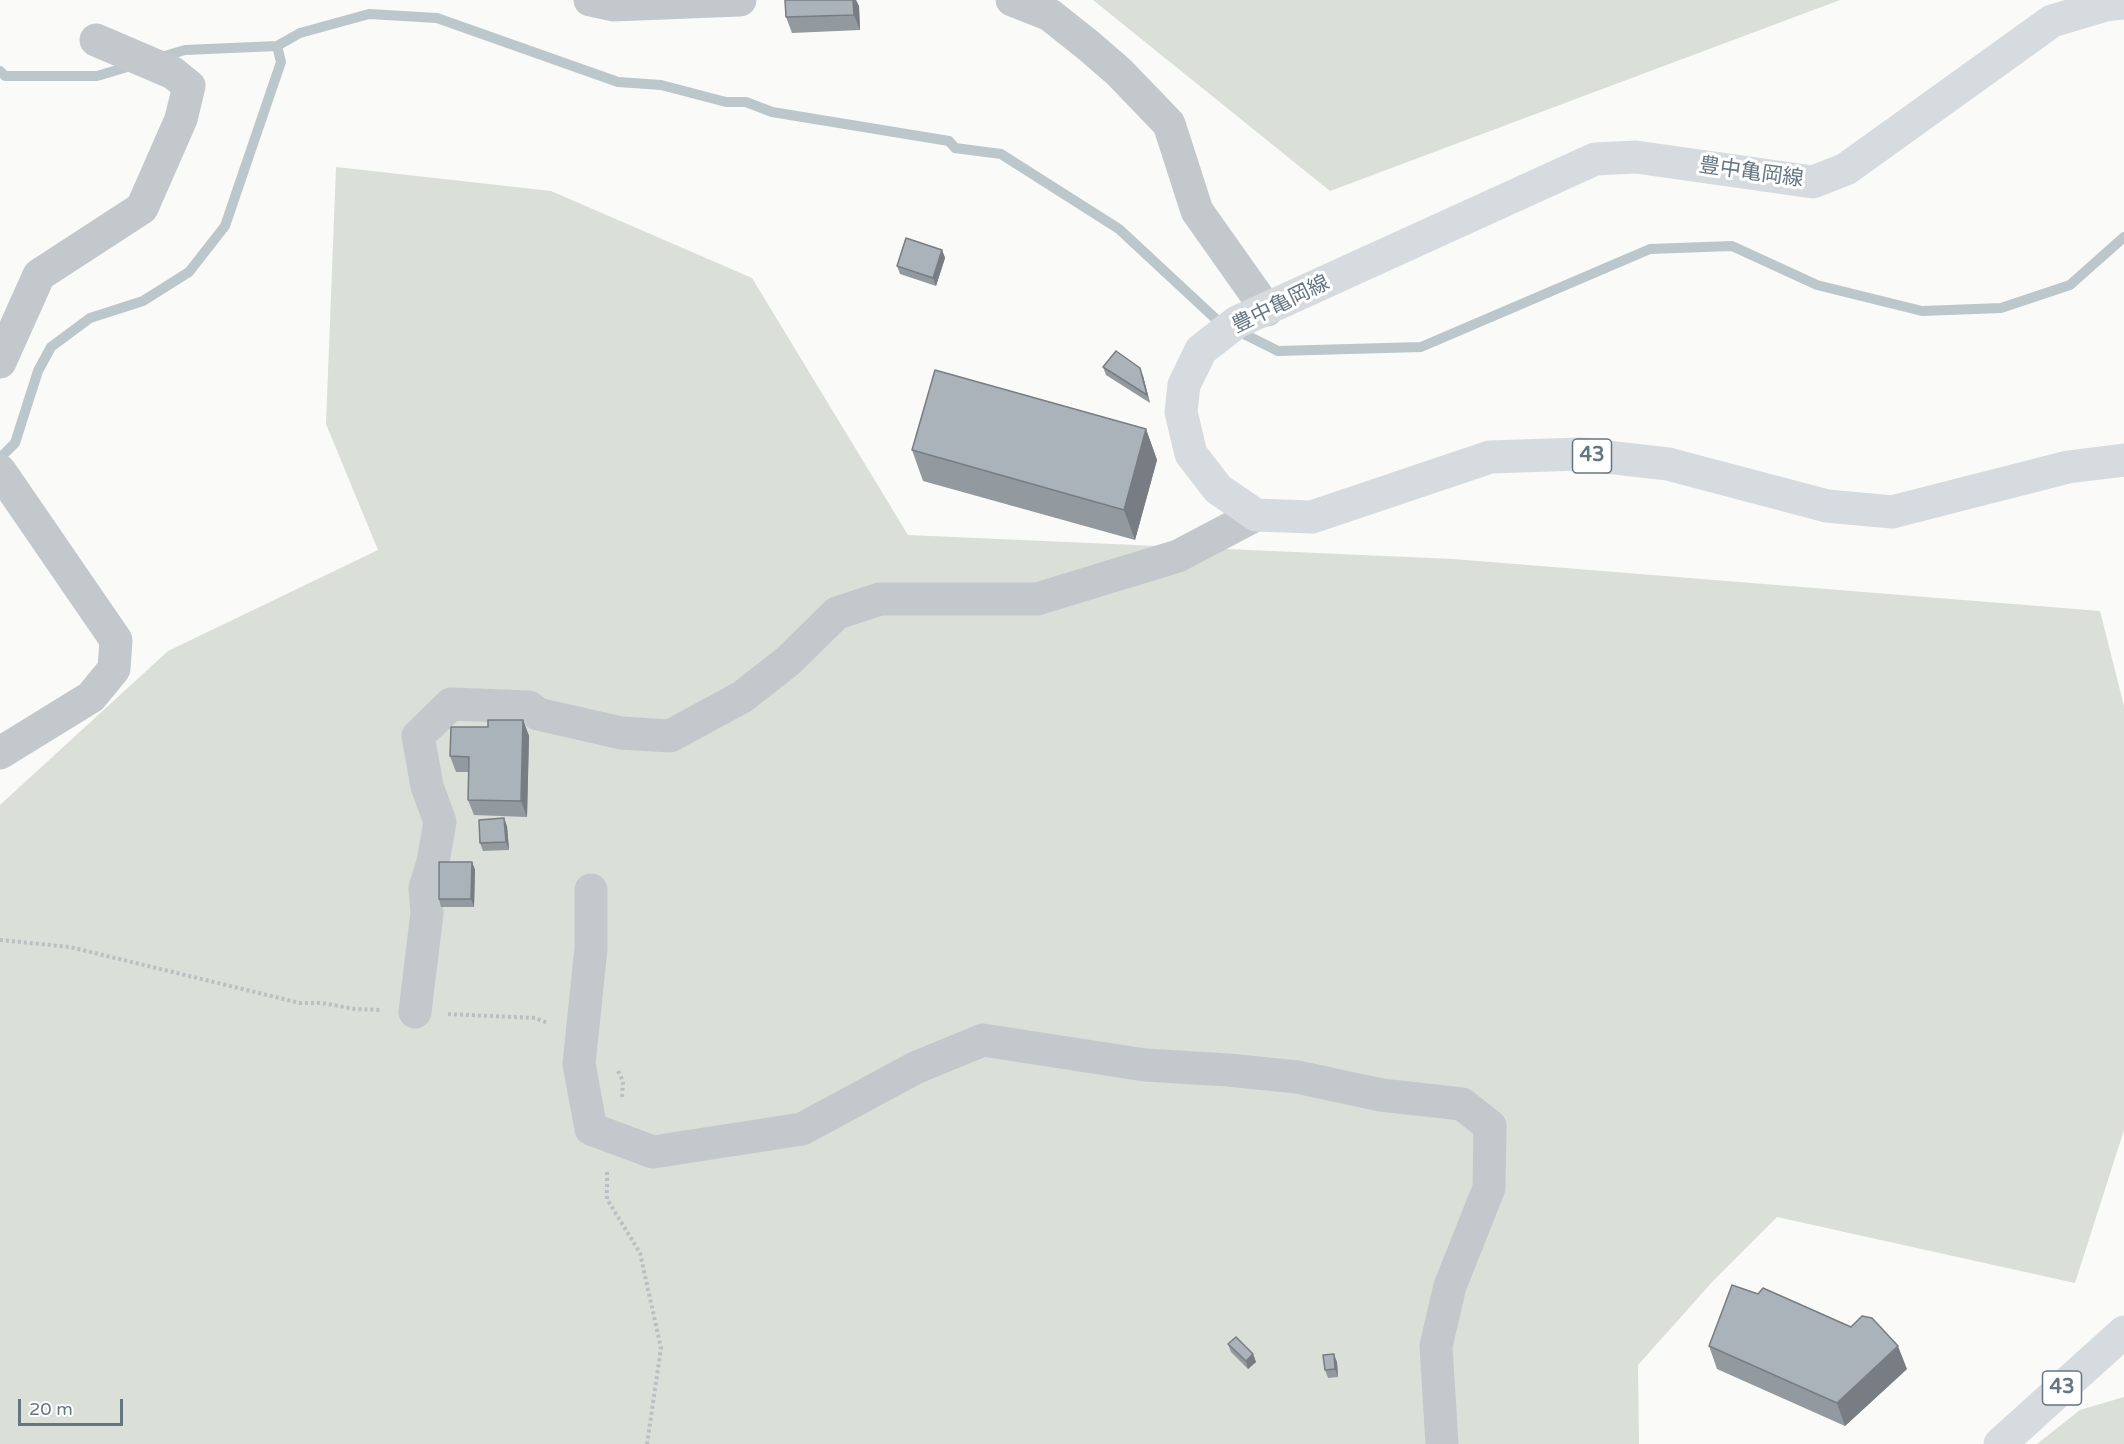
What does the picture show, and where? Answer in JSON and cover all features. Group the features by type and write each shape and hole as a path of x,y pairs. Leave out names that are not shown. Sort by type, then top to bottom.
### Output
{"main road":[{"name":"豊中亀岡線","path":"1256,515 1218,489 1191,454 1181,412 1184,385 1201,350 1238,322 1595,159 1636,157 1813,182 1846,169 2052,21 2106,5 2124,3"},
{"name":"43","path":"1256,515 1312,517 1490,457 1580,454 1668,464 1827,506 1892,512 2068,466 2124,460"},
{"name":"43","path":"2000,1444 2124,1332"}],"street":[{"path":"590,0 613,5 740,0"},
{"path":"1012,0 1050,15 1119,72 1169,124 1197,211 1267,310"},
{"path":"0,362 39,275 142,208 181,119 189,86 173,73 96,40"},
{"path":"0,471 116,640 114,669 91,697 0,753"},
{"path":"415,1012 427,913 425,888 433,862 440,822 427,786 418,736 451,704 529,707 538,714 621,733 670,736 742,697 788,661 837,612 880,599 1037,599 1178,556 1256,515"},
{"path":"591,890 591,948 579,1064 591,1130 653,1152 802,1130 915,1068 983,1040 1144,1065 1297,1077 1381,1095 1462,1104 1490,1126 1489,1188 1450,1286 1436,1346 1442,1444"}],"path":[{"path":"0,940 70,947 300,1003 322,1003 355,1009 535,1018 555,1025"},
{"path":"614,1064 624,1081 622,1102"},
{"path":"610,1163 607,1173 607,1199 640,1253 661,1347 647,1444"}],"shaded area":[{"path":"1093,0 1840,0 1330,191"},
{"path":"336,167 551,191 752,278 908,535 1453,559 2100,611 2124,706 2124,1130 2075,1283 1777,1217 1714,1280 1638,1365 1639,1444 0,1444 0,805 168,651 378,550 326,424"},
{"path":"2124,1397 2124,1444 2037,1444 2080,1410"}],"building":[{"path":"785,0 853,0 854,15 786,17"},
{"path":"906,238 942,250 933,278 897,266"},
{"path":"1116,351 1140,368 1147,395 1103,367"},
{"path":"935,370 1146,429 1124,510 912,450"},
{"path":"488,720 523,720 521,801 468,800 469,757 450,756 451,727 488,727"},
{"path":"504,818 506,842 480,843 479,820"},
{"path":"439,862 472,862 471,899 439,899"},
{"path":"1732,1285 1758,1294 1763,1288 1851,1327 1862,1316 1872,1318 1898,1346 1837,1403 1709,1346"},
{"path":"1236,1337 1253,1354 1246,1361 1228,1344"},
{"path":"1334,1354 1335,1369 1325,1370 1323,1355"}],"waterway":[{"path":"158,58 185,50 277,46 300,33 369,14 437,18 618,82 661,85 726,102 746,102 772,112 949,141 955,148 1001,154 1119,229 1218,321 1278,351 1421,347 1650,249 1732,246 1817,285 1922,311 2001,308 2070,285 2124,237"},
{"path":"0,458 15,443 38,371 51,347 90,318 143,301 189,272 225,226 281,62 277,46"},
{"path":"0,71 5,76 97,76 134,65"}]}
